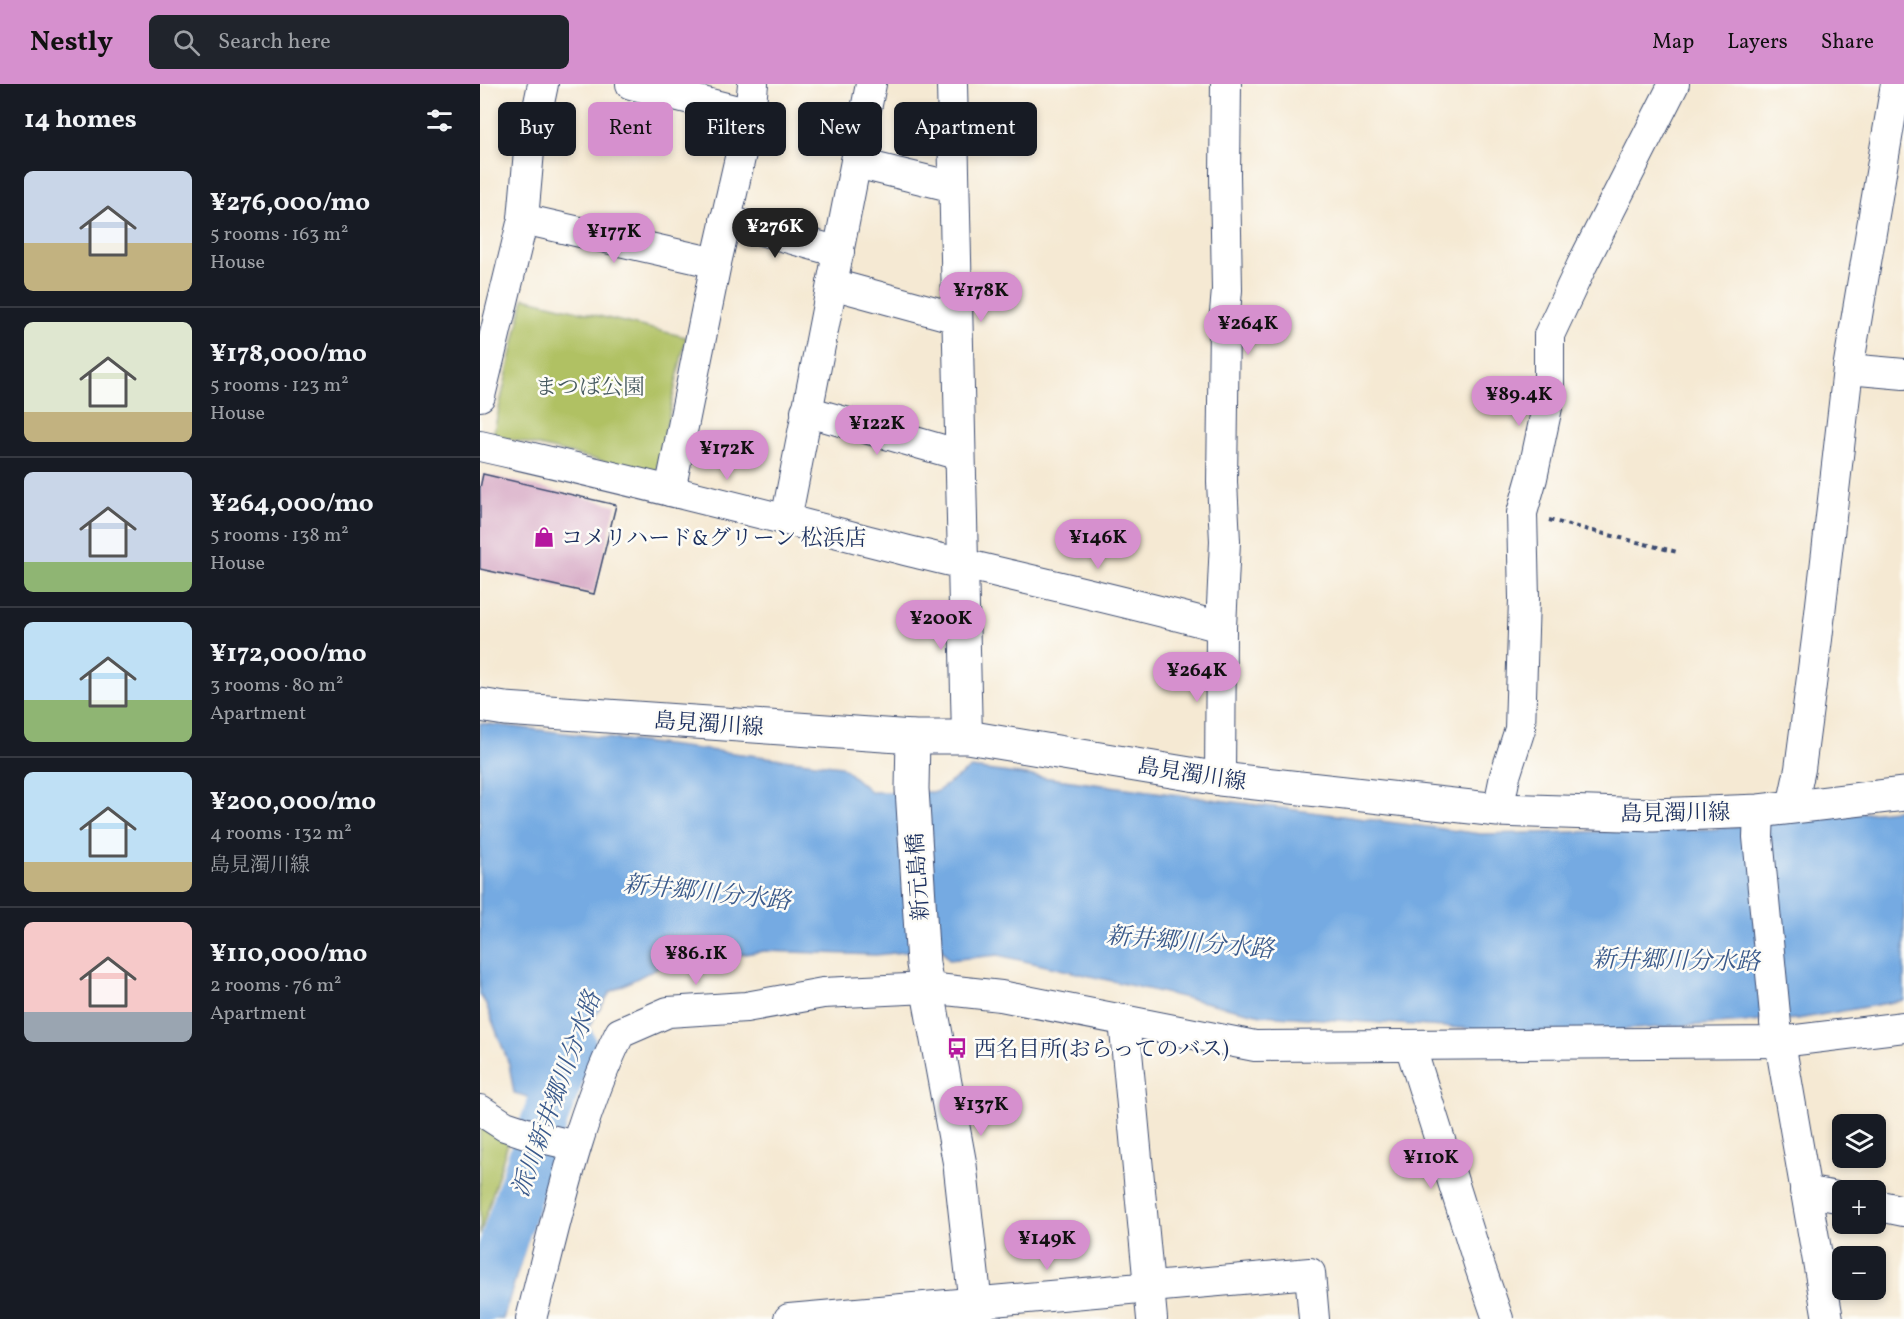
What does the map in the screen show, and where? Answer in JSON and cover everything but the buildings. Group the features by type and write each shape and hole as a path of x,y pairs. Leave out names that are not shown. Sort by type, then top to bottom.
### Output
{"main road":[{"name":"島見濁川線","path":"480,705 505,709 913,737 967,737 1220,779 1498,810 1653,815 1759,824 1792,807 1904,794"},
{"name":"新元島橋","path":"913,737 912,789 925,976 960,1165 976,1310"}],"street":[{"path":"480,396 523,219 529,151 543,84"},
{"path":"631,84 702,102"},
{"path":"751,102 753,84"},
{"path":"786,520 871,84"},
{"path":"952,84 967,737"},
{"path":"1220,779 1221,627 1225,541 1222,482 1224,324 1227,290 1226,84"},
{"path":"1498,810 1504,776 1520,729 1524,598 1522,513 1549,398 1549,335 1581,266 1674,84"},
{"path":"1792,807 1800,770 1817,639 1848,369 1896,84"},
{"path":"670,491 716,263 740,156"},
{"path":"856,163 954,187"},
{"path":"523,219 716,263"},
{"path":"726,220 838,252"},
{"path":"832,284 957,318"},
{"path":"1848,369 1904,374"},
{"path":"806,411 960,455"},
{"path":"480,446 963,564 1133,603 1221,627"},
{"path":"1759,824 1777,1030 1828,1319"},
{"path":"531,1319 576,1146 606,1060 620,1033 668,1012 746,1007 925,976 1001,996 1255,1046 1410,1045 1904,1027"},
{"path":"1124,1020 1152,1319"},
{"path":"1410,1045 1498,1319"},
{"path":"480,1110 505,1126 576,1146"},
{"path":"1805,1191 1832,1196"},
{"path":"1886,1207 1904,1211"},
{"path":"802,1318 976,1310 1150,1287 1310,1273 1314,1319"}],"path":[{"path":"1522,513 1677,552"}],"green space":[{"name":"まつば公園","path":"524,298 686,337 656,474 493,435"},
{"path":"480,1125 508,1143 480,1235"}],"water":[{"name":"新井郷川分水路","path":"480,723 841,766 871,792 936,792 971,768 1481,834 1712,829 1904,809 1904,1000 1798,1019 1552,1034 1261,1015 998,955 949,960 941,948 876,955 764,951 657,968 610,992 588,1028 561,1106 514,1093 509,1064 485,1002 480,995"},
{"path":"515,1141 554,1154 503,1319 480,1319 480,1245"}],"waterway":[{"name":"派川新井郷川分水路","path":"480,1302 498,1258 538,1137 573,1044"}],"place":[{"name":"コメリハード&グリーン 松浜店","path":"544,537"},
{"name":"西名目所(おらってのバス)","path":"957,1048"}]}
